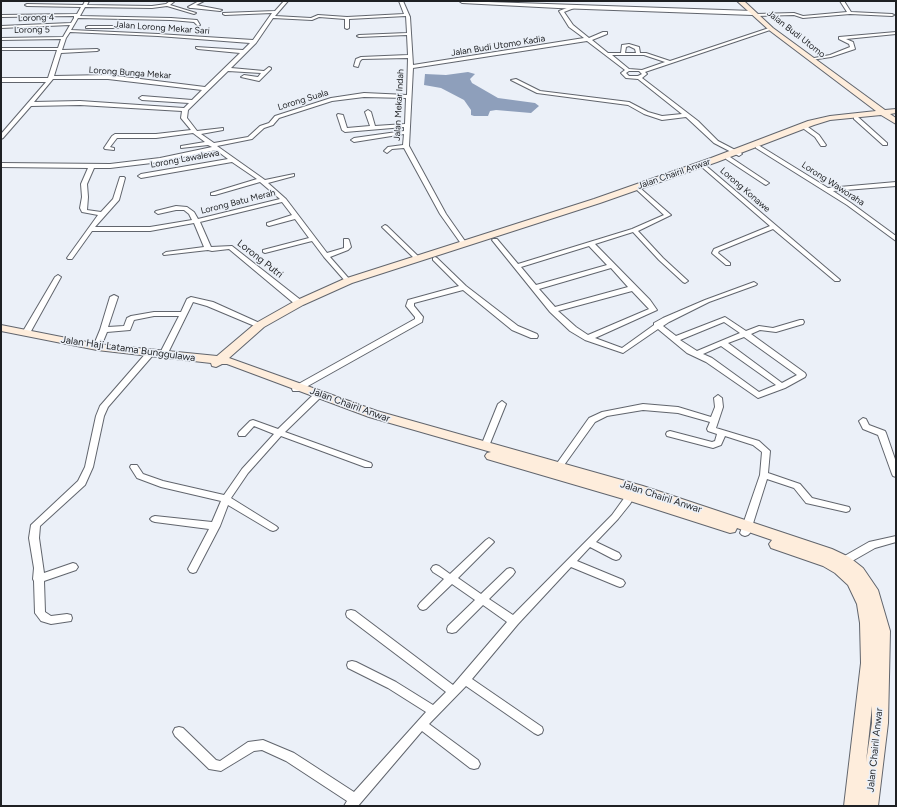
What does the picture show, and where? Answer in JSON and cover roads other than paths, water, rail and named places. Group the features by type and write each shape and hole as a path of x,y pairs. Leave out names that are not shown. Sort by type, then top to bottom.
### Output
{"main road":[{"name":"Jalan Budi Utomo","path":"740,1 771,28 840,81 891,114 896,122"},
{"name":"Jalan Chairil Anwar","path":"219,362 267,328 329,295 357,284 495,240 522,228 597,201 758,148 806,128 828,121 891,114"},
{"name":"Jalan Chairil Anwar","path":"219,362 260,325 299,303 348,281 417,258 522,228 640,190 705,167 820,120 891,114"},
{"name":"Jalan Haji Latama Bunggulawa","path":"1,328 97,347 219,362"},
{"name":"Jalan Chairil Anwar","path":"219,362 373,414 559,466 632,492 746,529 827,553 844,561 858,572 873,594 882,630 872,720 869,806"},
{"name":"Jalan Chairil Anwar","path":"298,388 316,397 366,416 481,454 632,492"},
{"name":"Jalan Chairil Anwar","path":"746,529 828,562 840,569 853,581 864,604 868,623 872,720 853,806"}],"street":[{"path":"167,5 173,1"},
{"path":"184,10 202,1"},
{"path":"286,1 271,17 254,42 185,110 185,120 195,132 263,181 284,200 326,256 348,281"},
{"name":"Jalan Mekar Indah","path":"401,1 410,25 408,34 411,67 406,146 443,214 464,244"},
{"path":"462,1 557,4 572,7 794,14 803,17 826,17 850,13 892,15"},
{"path":"492,1 753,13"},
{"path":"842,1 850,13"},
{"path":"27,5 152,7 167,5 194,12"},
{"path":"84,5 105,9"},
{"path":"1,136 51,79 64,38 84,5"},
{"path":"191,6 220,10"},
{"path":"572,7 561,11 571,26 628,70 643,71 771,28"},
{"path":"225,14 276,12"},
{"path":"271,17 312,19 318,16 347,18 407,15"},
{"path":"1,16 76,16 171,19 195,21 198,25"},
{"path":"347,18 347,28"},
{"name":"Lorong 4","path":"1,27 70,27"},
{"path":"70,27 121,27"},
{"name":"Jalan Lorong Mekar Sari","path":"70,27 254,42"},
{"name":"Jalan Budi Utomo Kadia","path":"411,67 588,40 605,33"},
{"path":"811,59 831,56 853,48 850,43 841,38 896,33"},
{"path":"359,36 408,34"},
{"name":"Lorong 5","path":"1,39 64,38"},
{"path":"623,53 624,46 629,45 637,48 638,53"},
{"path":"198,48 244,52"},
{"path":"1,49 97,50"},
{"path":"608,54 638,53 653,56 669,62"},
{"path":"356,66 358,60 361,58 410,56"},
{"path":"244,77 259,79 269,68"},
{"path":"227,69 264,72"},
{"path":"628,70 624,71 625,75 639,78 687,115 716,142 734,155 766,183"},
{"path":"639,78 645,74 643,71"},
{"name":"Lorong Bunga Mekar","path":"1,80 108,78 206,89"},
{"path":"514,80 539,92 629,104 657,117 670,118 687,115"},
{"name":"Lorong Suala","path":"212,145 250,138 262,127 271,124 277,117 331,100 364,95 408,97"},
{"path":"142,98 193,102"},
{"path":"30,104 80,103 185,110"},
{"path":"368,112 373,128"},
{"path":"340,115 345,130 408,125"},
{"path":"856,118 885,144"},
{"path":"1,125 10,126"},
{"path":"806,128 818,136 823,145"},
{"path":"112,149 107,148 115,136 163,136 221,129"},
{"path":"354,140 407,132"},
{"path":"183,147 212,145"},
{"path":"1,165 91,167 160,160 212,145"},
{"path":"388,152 390,148 406,146"},
{"name":"Lorong Waworaha","path":"758,148 826,190 896,238"},
{"name":"Lorong Lawalewa","path":"141,176 232,160"},
{"path":"91,167 84,184 85,197 83,208 84,211 103,214"},
{"name":"Lorong Konawe","path":"705,167 837,280"},
{"path":"213,194 292,175"},
{"path":"70,258 91,229 116,200 122,178"},
{"path":"826,190 896,184"},
{"path":"517,266 634,230 668,215 640,190"},
{"name":"Lorong Batu Merah","path":"91,229 150,229 196,221 284,200"},
{"name":"Lorong Batu Merah","path":"158,212 176,208 185,208 192,214 196,221"},
{"path":"269,224 297,216"},
{"path":"196,221 208,248"},
{"name":"Lorong Konawe","path":"728,264 715,253 716,250 774,226"},
{"path":"385,227 417,258"},
{"path":"634,230 661,259 686,281"},
{"path":"265,251 313,239"},
{"path":"326,256 346,249 348,247 346,240"},
{"path":"495,240 534,288 573,330 588,338 623,351 657,325 707,301 754,284"},
{"path":"588,338 652,310 648,302 632,288 590,243"},
{"name":"Lorong Putri","path":"166,254 208,248 212,250 230,247 299,303"},
{"path":"435,259 464,287 515,328 534,336"},
{"path":"534,288 612,266"},
{"path":"26,333 58,277"},
{"path":"298,388 419,320 419,317 410,306 411,302 464,287"},
{"path":"554,310 632,288"},
{"path":"97,347 114,297"},
{"path":"163,355 192,299 260,325"},
{"path":"104,330 127,328 130,318 134,316 183,314"},
{"path":"657,325 675,339 697,354 709,360 758,395 782,386 801,375 801,373 727,320 723,319 675,339"},
{"path":"697,354 759,328 776,330 800,322"},
{"path":"722,343 782,386"},
{"path":"67,618 52,620 45,618 40,613 34,538 36,525 85,478 93,452 100,416 104,406 127,377 150,354"},
{"path":"193,569 215,526 226,500 254,460 316,397"},
{"path":"718,398 719,407 711,429 763,447 766,456 764,475 746,529"},
{"path":"485,446 502,404"},
{"path":"559,466 592,420 605,414 643,407 678,410 713,420"},
{"path":"863,421 866,427 882,433 896,474"},
{"path":"242,434 253,424 280,432 368,465"},
{"path":"670,434 712,445 718,443 722,433"},
{"path":"134,467 140,476 161,484 226,500 273,528"},
{"path":"764,475 796,486 809,501 846,509"},
{"path":"178,732 213,765 221,766 252,746 263,745 290,757 353,803 421,724 454,692 514,621 570,562 616,518 632,492"},
{"path":"155,519 215,526"},
{"path":"844,561 872,546 896,539"},
{"path":"423,606 489,542"},
{"path":"590,543 616,556"},
{"path":"570,562 620,583"},
{"path":"38,579 73,567"},
{"path":"436,569 450,580 514,621"},
{"path":"452,629 510,572"},
{"path":"351,614 454,692"},
{"path":"352,665 392,685 434,711"},
{"path":"464,680 538,730"},
{"path":"421,724 474,764"}],"water":[{"path":"468,72 475,74 470,79 472,83 498,98 535,103 539,106 531,113 496,110 490,111 488,116 474,116 471,115 471,110 464,100 441,88 424,85 425,74 446,75"}]}
